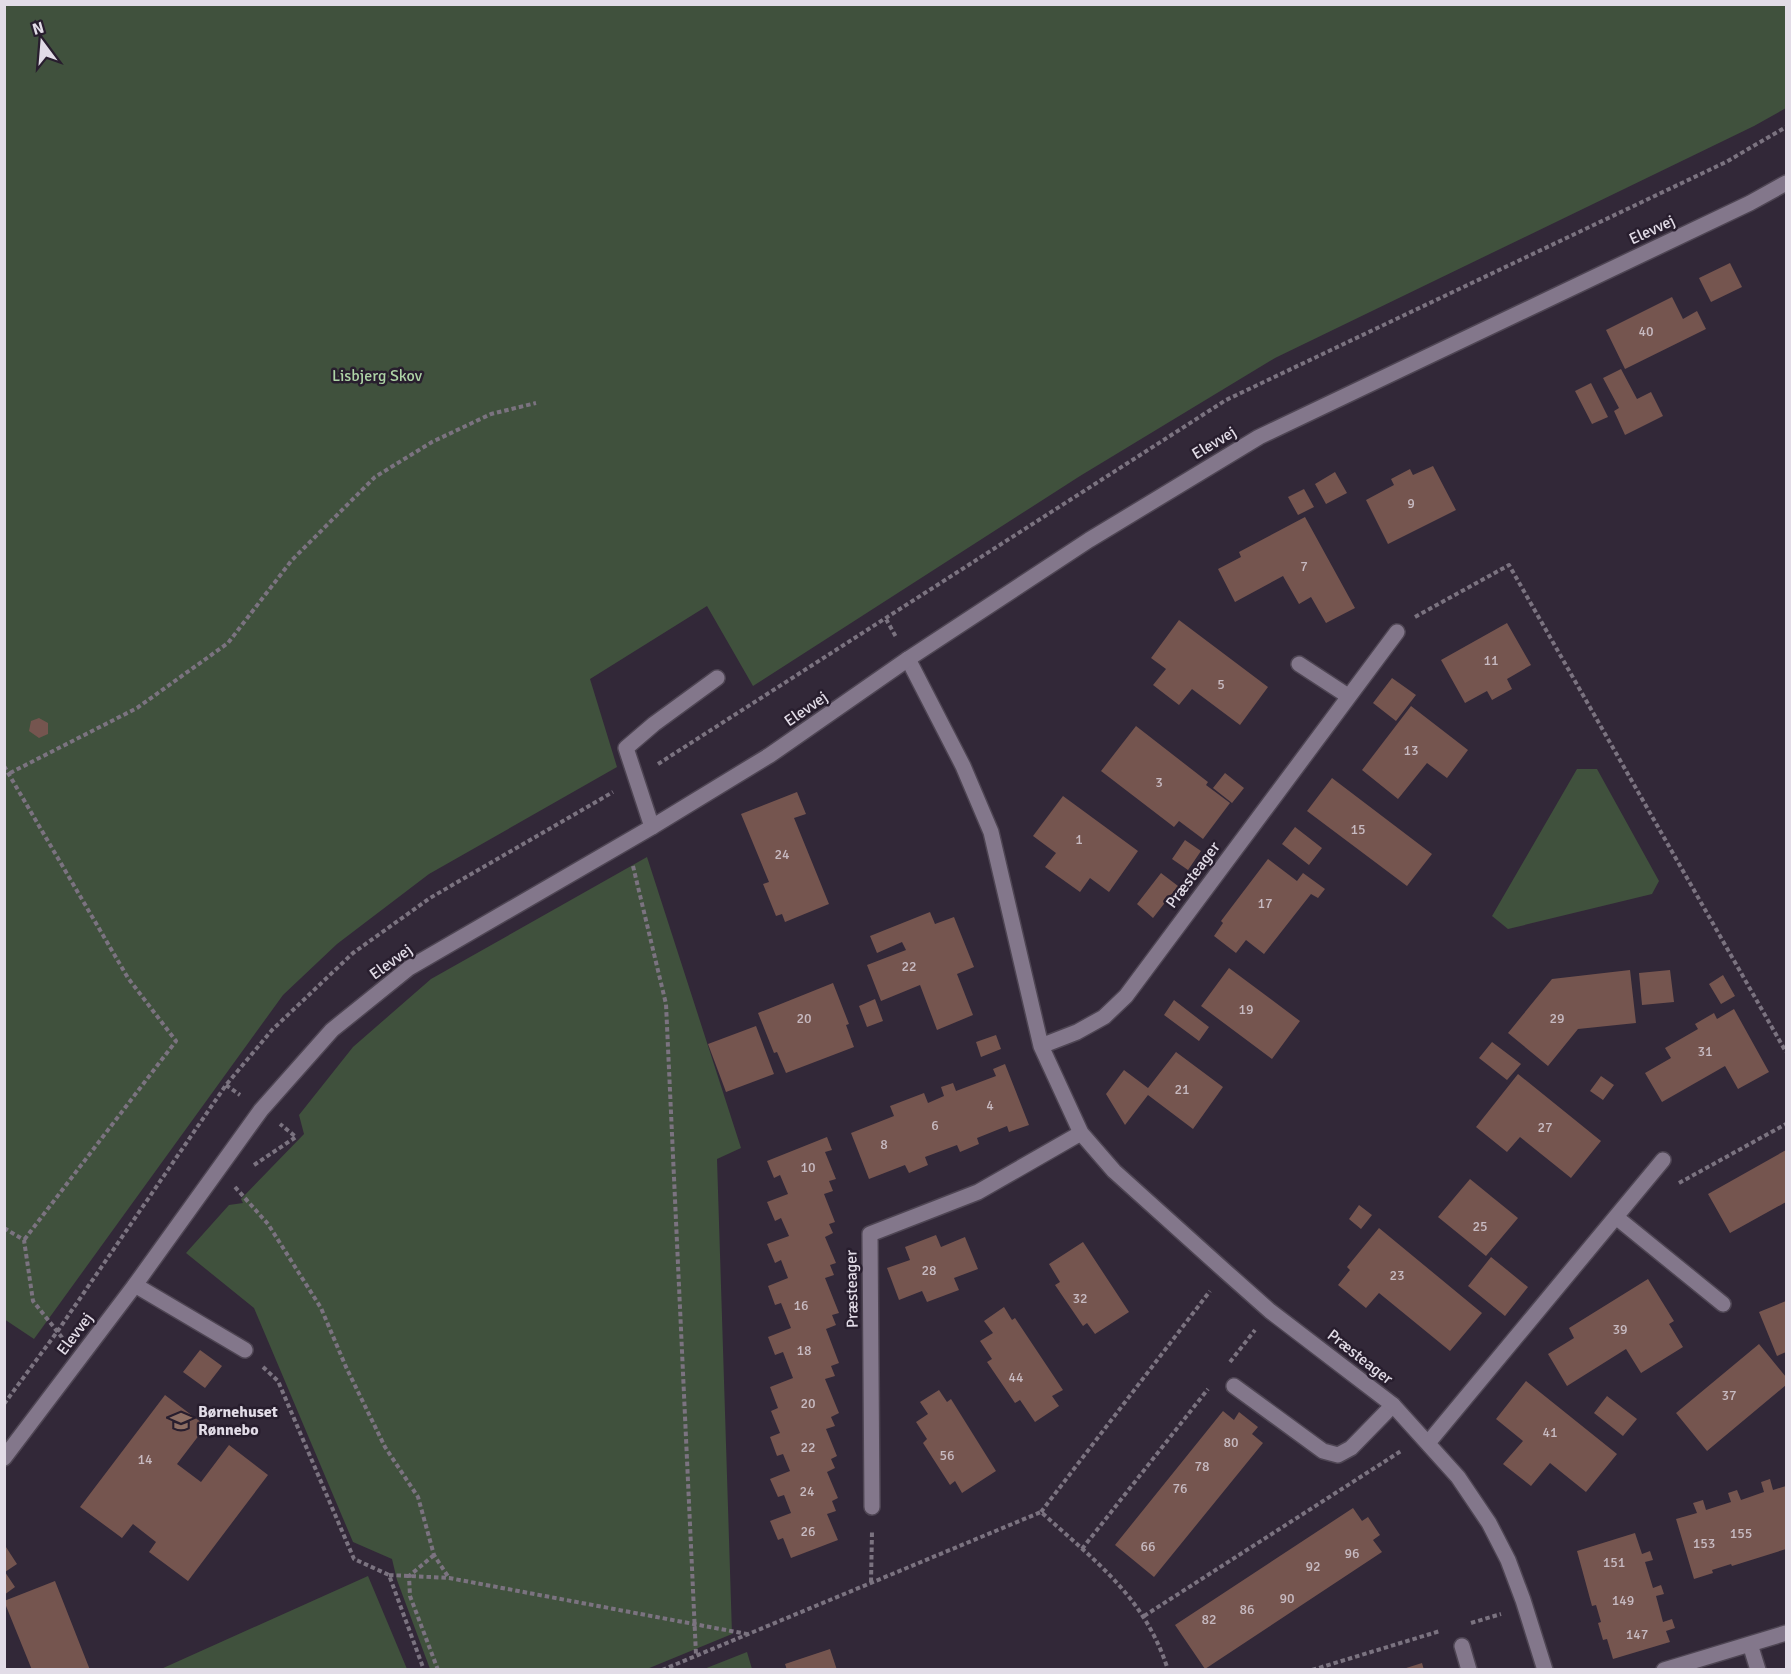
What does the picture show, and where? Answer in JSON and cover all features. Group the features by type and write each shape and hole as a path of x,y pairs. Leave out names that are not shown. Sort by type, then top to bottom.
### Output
{"street":[{"name":"Elevvej","path":"4,1458 135,1285 261,1110 332,1030 409,968 628,842 770,755 908,659 1089,540 1259,437 1750,203 1786,183"},
{"name":"Præsteager","path":"1041,1046 1077,1032 1104,1017 1126,996 1397,632"},
{"name":"Præsteager","path":"908,659 963,766 991,832 1041,1046 1081,1133 1114,1172 1225,1272 1270,1311 1393,1406 1458,1477 1489,1522 1508,1560 1545,1670"},
{"path":"1299,664 1348,696"},
{"path":"652,827 626,748 654,724 717,678"},
{"name":"Præsteager","path":"872,1507 870,1234 978,1192 1081,1133"},
{"path":"1425,1440 1663,1160"},
{"path":"1616,1217 1723,1304"},
{"path":"135,1285 245,1350"},
{"path":"1234,1386 1323,1451 1338,1455 1351,1448 1393,1406"},
{"path":"1664,1670 1786,1633"},
{"path":"1750,1644 1758,1670"},
{"path":"1462,1646 1469,1670"}],"path":[{"path":"4,1404 57,1332 226,1085 280,1022 353,953 430,898 635,779 1226,400 1726,162 1786,127"},
{"path":"10,773 137,708 228,644 292,560 375,477 432,442 491,414 536,403"},
{"path":"1397,632 1394,629 1509,565 1786,1052"},
{"path":"4,766 128,978 176,1041 24,1240 33,1302 79,1359"},
{"path":"628,842 666,1004 696,1655"},
{"path":"1676,1184 1786,1124"},
{"path":"230,1182 268,1224 321,1308 346,1367 385,1447 418,1497 434,1555 449,1578"},
{"path":"4,1228 24,1240"},
{"path":"662,1670 1041,1512 1225,1272"},
{"path":"1227,1366 1270,1311"},
{"path":"245,1350 278,1381 354,1559 389,1575 449,1578 748,1634"},
{"path":"1082,1549 1212,1384"},
{"path":"1144,1616 1425,1440"},
{"path":"871,1582 872,1507"},
{"path":"1041,1512 1115,1579 1144,1616 1162,1651 1168,1670"},
{"path":"409,1576 434,1555"},
{"path":"389,1575 424,1670"},
{"path":"409,1576 410,1596 438,1670"},
{"path":"1467,1623 1525,1606"},
{"path":"1312,1670 1445,1630"}],"green space":[{"name":"Lisbjerg Skov","path":"4,5 1786,5 1786,108 1754,126 1275,358 1080,476 753,686 707,606 590,679 617,767 429,874 337,944 283,995 34,1339 4,1319"},
{"path":"1577,769 1597,769 1659,881 1652,894 1508,929 1492,916"},
{"path":"647,857 741,1148 717,1159 732,1634 647,1669 430,1669 397,1580 392,1559 353,1542 254,1308 186,1253 229,1205 243,1203 241,1199 304,1134 299,1115 353,1047 431,979"},
{"path":"368,1576 407,1669 161,1669"},
{"path":"747,1652 752,1669 704,1669"}],"building":[{"path":"1730,263 1742,287 1711,302 1699,278"},
{"path":"1672,297 1683,319 1697,311 1706,329 1625,369 1606,330"},
{"path":"1621,369 1637,399 1651,392 1663,416 1625,435 1614,411 1619,408 1603,378"},
{"path":"1591,383 1608,417 1592,424 1575,391"},
{"path":"1433,466 1456,510 1388,544 1366,500 1394,485 1391,479 1410,469 1413,475"},
{"path":"1335,472 1347,493 1326,504 1315,484"},
{"path":"1304,489 1314,507 1298,515 1288,497"},
{"path":"1305,517 1355,608 1326,623 1311,597 1299,604 1283,576 1235,602 1218,569 1241,557 1239,552"},
{"path":"1179,620 1268,687 1240,725 1192,689 1179,705 1153,685 1166,669 1151,658"},
{"path":"1507,623 1531,665 1507,679 1512,689 1492,700 1487,691 1465,703 1441,660"},
{"path":"1392,678 1416,695 1396,721 1373,703"},
{"path":"1411,706 1468,750 1447,778 1427,763 1398,799 1362,770"},
{"path":"39,718 48,723 48,734 39,738 29,731 31,721"},
{"path":"1136,726 1208,782 1206,785 1230,803 1203,839 1179,821 1174,827 1101,771"},
{"path":"1225,773 1244,788 1232,803 1213,788"},
{"path":"1332,778 1432,854 1407,886 1307,811"},
{"path":"797,792 806,814 794,818 829,904 785,922 782,914 776,916 763,884 769,882 741,814"},
{"path":"1063,796 1138,851 1109,892 1090,878 1080,892 1045,867 1056,853 1033,836"},
{"path":"1295,827 1322,848 1309,865 1282,844"},
{"path":"1185,840 1201,851 1188,870 1172,859"},
{"path":"1268,859 1297,881 1303,873 1325,889 1318,898 1311,894 1264,954 1246,940 1236,953 1214,936 1223,923 1221,921"},
{"path":"1161,873 1178,886 1153,918 1137,904"},
{"path":"930,912 935,924 954,917 974,967 957,974 973,1015 937,1030 920,985 881,1001 867,965 906,950 902,942 877,953 870,936"},
{"path":"1229,968 1300,1021 1272,1059 1201,1006"},
{"path":"1630,970 1636,1023 1578,1029 1548,1066 1508,1033 1552,979"},
{"path":"1670,970 1674,1002 1642,1005 1639,973"},
{"path":"1723,975 1735,996 1721,1004 1709,984"},
{"path":"833,983 849,1024 846,1025 854,1047 786,1073 777,1052 774,1053 758,1013"},
{"path":"875,999 883,1021 867,1027 859,1006"},
{"path":"1174,1000 1209,1027 1199,1041 1164,1015"},
{"path":"1734,1009 1769,1072 1738,1089 1725,1066 1662,1102 1645,1073 1671,1058 1665,1048 1698,1029 1695,1024 1714,1013 1717,1019"},
{"path":"756,1026 774,1074 726,1092 708,1044"},
{"path":"996,1035 1001,1049 981,1057 976,1042"},
{"path":"1492,1042 1521,1064 1507,1080 1479,1058"},
{"path":"1176,1052 1223,1087 1193,1129 1148,1095 1125,1125 1106,1094 1124,1070 1148,1088"},
{"path":"1005,1064 1029,1125 1009,1132 1007,1126 977,1138 979,1144 960,1152 957,1145 925,1157 928,1165 909,1173 905,1165 869,1179 851,1133 894,1116 890,1106 924,1093 928,1103 944,1096 941,1087 953,1083 956,1091 996,1076 993,1069"},
{"path":"1518,1074 1601,1141 1571,1178 1520,1137 1507,1152 1476,1127"},
{"path":"1601,1076 1614,1085 1603,1100 1590,1091"},
{"path":"827,1137 832,1150 825,1152 836,1179 829,1181 833,1191 824,1194 835,1222 829,1224 833,1233 825,1237 836,1263 830,1265 834,1275 825,1278 839,1313 832,1315 836,1325 826,1329 839,1363 831,1366 835,1376 825,1379 839,1413 831,1417 835,1426 826,1429 837,1456 831,1459 835,1468 827,1472 838,1498 832,1501 836,1511 827,1514 838,1540 791,1558 783,1538 778,1540 770,1521 791,1513 784,1495 778,1497 770,1479 790,1471 783,1454 777,1456 770,1437 780,1433 771,1411 778,1408 770,1387 793,1378 783,1352 775,1355 768,1337 791,1328 781,1303 775,1305 768,1286 788,1278 781,1260 775,1263 767,1244 789,1236 781,1218 775,1221 767,1202 788,1194 780,1175 774,1178 767,1161"},
{"path":"1786,1150 1786,1202 1730,1233 1708,1194"},
{"path":"1470,1179 1518,1218 1486,1256 1438,1217"},
{"path":"1359,1205 1372,1215 1361,1229 1349,1219"},
{"path":"1379,1228 1482,1313 1450,1351 1379,1293 1366,1308 1338,1285 1350,1270 1347,1267"},
{"path":"936,1235 941,1247 965,1237 978,1269 954,1278 959,1290 927,1302 922,1291 899,1300 887,1268 910,1260 905,1247"},
{"path":"1083,1242 1129,1312 1095,1334 1087,1323 1083,1326 1055,1285 1060,1282 1049,1264"},
{"path":"1491,1257 1528,1287 1505,1316 1468,1286"},
{"path":"1648,1279 1674,1321 1669,1324 1683,1347 1641,1373 1626,1349 1567,1386 1548,1354 1574,1338 1569,1328"},
{"path":"1786,1301 1786,1352 1777,1356 1759,1312"},
{"path":"1004,1307 1012,1320 1015,1318 1063,1390 1052,1396 1059,1406 1035,1422 1020,1400 1015,1403 987,1362 992,1359 980,1341 993,1333 984,1321"},
{"path":"1759,1344 1786,1377 1786,1385 1707,1451 1676,1413"},
{"path":"200,1350 222,1366 205,1388 183,1372"},
{"path":"1526,1381 1617,1454 1586,1492 1550,1463 1531,1486 1503,1464 1523,1441 1496,1419"},
{"path":"939,1390 947,1402 951,1399 996,1471 962,1493 955,1481 950,1485 923,1443 927,1439 916,1422 928,1414 920,1402"},
{"path":"165,1395 206,1426 177,1464 201,1482 229,1445 268,1475 188,1581 149,1552 156,1542 133,1524 122,1538 80,1507"},
{"path":"1607,1396 1637,1419 1623,1436 1594,1413"},
{"path":"1223,1411 1234,1420 1239,1412 1258,1427 1252,1434 1263,1443 1154,1577 1115,1545"},
{"path":"1770,1479 1773,1490 1786,1486 1786,1549 1712,1570 1713,1573 1694,1579 1676,1519 1697,1513 1693,1503 1703,1500 1706,1510 1731,1502 1728,1493 1737,1490 1741,1500 1764,1492 1761,1482"},
{"path":"1353,1508 1362,1521 1368,1517 1380,1535 1373,1540 1382,1552 1205,1669 1175,1625"},
{"path":"1635,1533 1642,1554 1650,1551 1653,1560 1645,1562 1653,1588 1661,1585 1664,1594 1656,1596 1663,1622 1672,1619 1675,1628 1666,1631 1670,1642 1613,1659 1607,1639 1603,1640 1598,1623 1601,1622 1596,1605 1592,1606 1577,1551"},
{"path":"4,1544 17,1564 5,1572 15,1587 4,1595"},
{"path":"55,1581 90,1670 32,1670 4,1601"},
{"path":"830,1649 837,1670 787,1670 785,1664"},
{"path":"1422,1663 1424,1670 1403,1670 1403,1669"}],"place":[{"name":"Børnehuset Rønnebo","path":"181,1421"}]}
